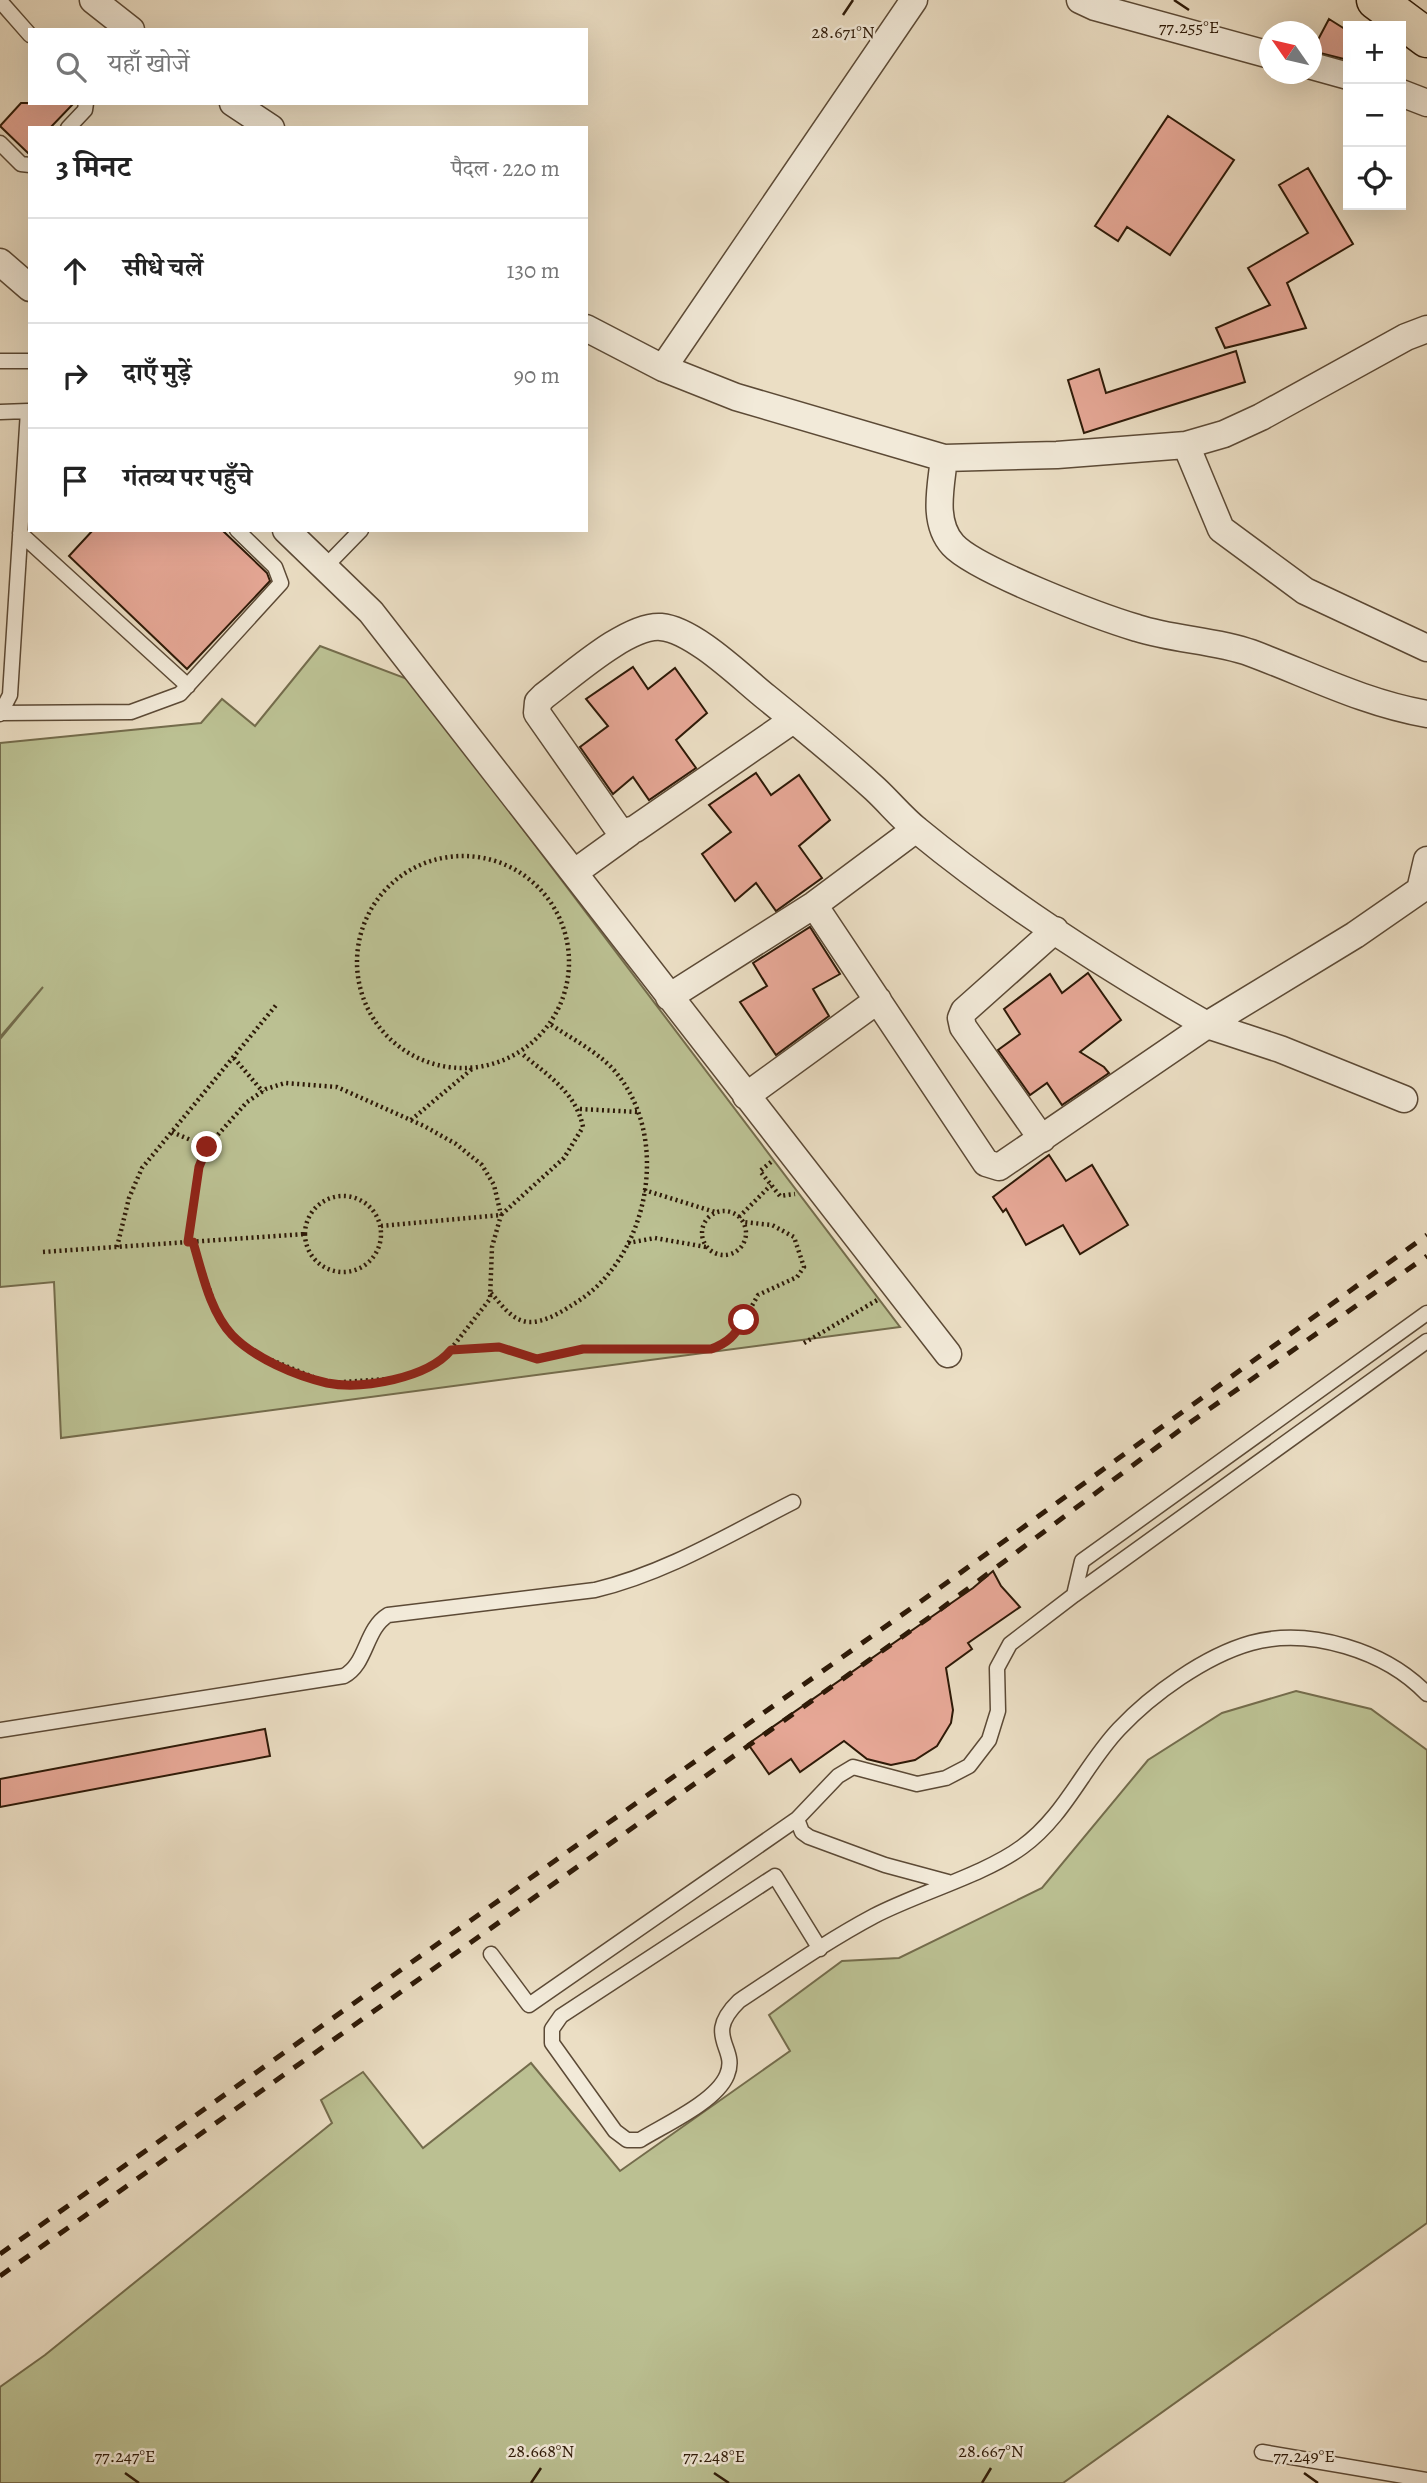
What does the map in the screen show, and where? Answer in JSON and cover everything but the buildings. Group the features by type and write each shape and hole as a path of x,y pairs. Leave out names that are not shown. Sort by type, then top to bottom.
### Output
{"highway":[{"path":"1376,0 1427,38"}],"street":[{"path":"93,0 128,28"},
{"path":"663,368 914,0"},
{"path":"1080,0 1095,7 1259,52"},
{"path":"1322,69 1343,75"},
{"path":"1406,95 1427,103"},
{"path":"236,105 268,126"},
{"path":"0,262 28,286"},
{"path":"588,329 663,368 736,397 944,458 1057,455 1186,446 1224,434 1261,417 1406,337 1427,329"},
{"path":"1186,446 1221,529 1304,591 1427,648"},
{"path":"944,458 941,526 953,545 989,568 1138,629 1251,653 1333,688 1397,708 1427,714"},
{"path":"288,532 371,612 746,1096 899,1287 948,1354"},
{"path":"629,833 616,829 537,713 537,707 544,696 628,635 659,626 675,630 696,642 875,789 916,829 1115,972 1208,1025 1280,1049 1404,1099"},
{"path":"575,872 793,720"},
{"path":"669,997 814,905 916,829"},
{"path":"814,905 986,1163 999,1167 1208,1025 1424,894 1427,860"},
{"path":"1042,1139 963,1027 961,1018 964,1011 1055,930"},
{"path":"746,1096 878,1000"}],"lane":[{"path":"0,1 28,33"},
{"path":"70,126 85,110 86,105"},
{"path":"0,144 21,164 28,165"},
{"path":"0,361 28,361"},
{"path":"0,412 28,408"},
{"path":"28,422 10,695 1,714 131,712 180,694 281,583 275,567 239,532"},
{"path":"325,567 359,532"},
{"path":"20,533 188,687"},
{"path":"1074,1595 1082,1561 1427,1313"},
{"path":"491,1954 528,2005 797,1819 838,1776 853,1767 916,1784 946,1778 969,1766 989,1740 998,1711 997,1668 1010,1644 1074,1595 1427,1342"},
{"path":"0,1730 344,1676 354,1670 373,1630 388,1615 595,1590 625,1583 656,1572 793,1502"},
{"path":"820,1948 775,1876 561,2016 552,2029 552,2043 615,2131 627,2140 640,2140 712,2095 727,2075 729,2063 721,2026 726,2013 739,2001 874,1916 1021,1848 1056,1817 1110,1740 1154,1695 1226,1652 1252,1643 1278,1639 1312,1640 1345,1646 1401,1672 1427,1694"},
{"path":"797,1819 802,1832 809,1836 885,1865 948,1882"},
{"path":"1262,2452 1427,2480"}],"path":[{"path":"449,856 485,857 519,870 546,894 564,925 570,961 565,997 550,1024 520,1053 489,1067 454,1070 421,1062 392,1043 370,1017 358,984 357,950 366,917 386,889 415,867 449,856"},
{"path":"117,1247 136,1179 277,1004"},
{"path":"490,1291 510,1315 528,1322 553,1317 582,1300 604,1278 627,1244 645,1189 649,1164 639,1112 618,1074 550,1024"},
{"path":"381,1226 501,1215 571,1149 583,1127 580,1109 569,1094 520,1053"},
{"path":"234,1057 263,1091"},
{"path":"411,1120 473,1068"},
{"path":"285,1083 337,1087 411,1120 456,1144 482,1165 494,1185 501,1215 492,1247 490,1299 443,1359 403,1378 328,1383 289,1370 259,1355 232,1335 217,1312 191,1242 197,1178 207,1147 224,1125 247,1102 263,1091 285,1083"},
{"path":"580,1109 639,1112"},
{"path":"172,1132 207,1147"},
{"path":"739,1217 771,1185"},
{"path":"627,1244 655,1238 706,1247 720,1255 734,1252 745,1240 743,1222 729,1211 715,1212 645,1189"},
{"path":"333,1196 358,1198 376,1214 382,1238 370,1261 348,1272 323,1267 307,1247 305,1234 313,1210 333,1196"},
{"path":"706,1247 702,1227 715,1212"},
{"path":"451,1350 499,1347 537,1359 583,1349 686,1350 711,1349 724,1344 736,1334 758,1295 797,1277 804,1267 794,1237 772,1225 743,1222"},
{"path":"43,1252 305,1234"},
{"path":"804,1343 899,1287"}],"green space":[{"path":"320,646 410,680 900,1327 61,1438 54,1282 0,1287 0,1039 43,987 0,1037 0,743 201,723 222,699 255,726"},
{"path":"1296,1691 1371,1709 1427,1750 1427,2223 1063,2483 0,2483 0,2387 45,2355 332,2123 321,2100 363,2072 423,2148 531,2063 620,2171 790,2051 769,2015 842,1961 899,1958 1042,1888 1148,1760 1222,1713"}],"railway":[{"path":"0,2254 920,1602 1427,1235"},
{"path":"0,2276 930,1617 1188,1424 1427,1256"}],"route":[{"path":"207,1147 199,1167 192,1201 188,1242 193,1242 217,1312 232,1335 259,1355 289,1370 328,1383 403,1378 443,1359 451,1350 472,1347 499,1347 537,1359 583,1349 711,1349 724,1344 736,1334 744,1320"}]}
